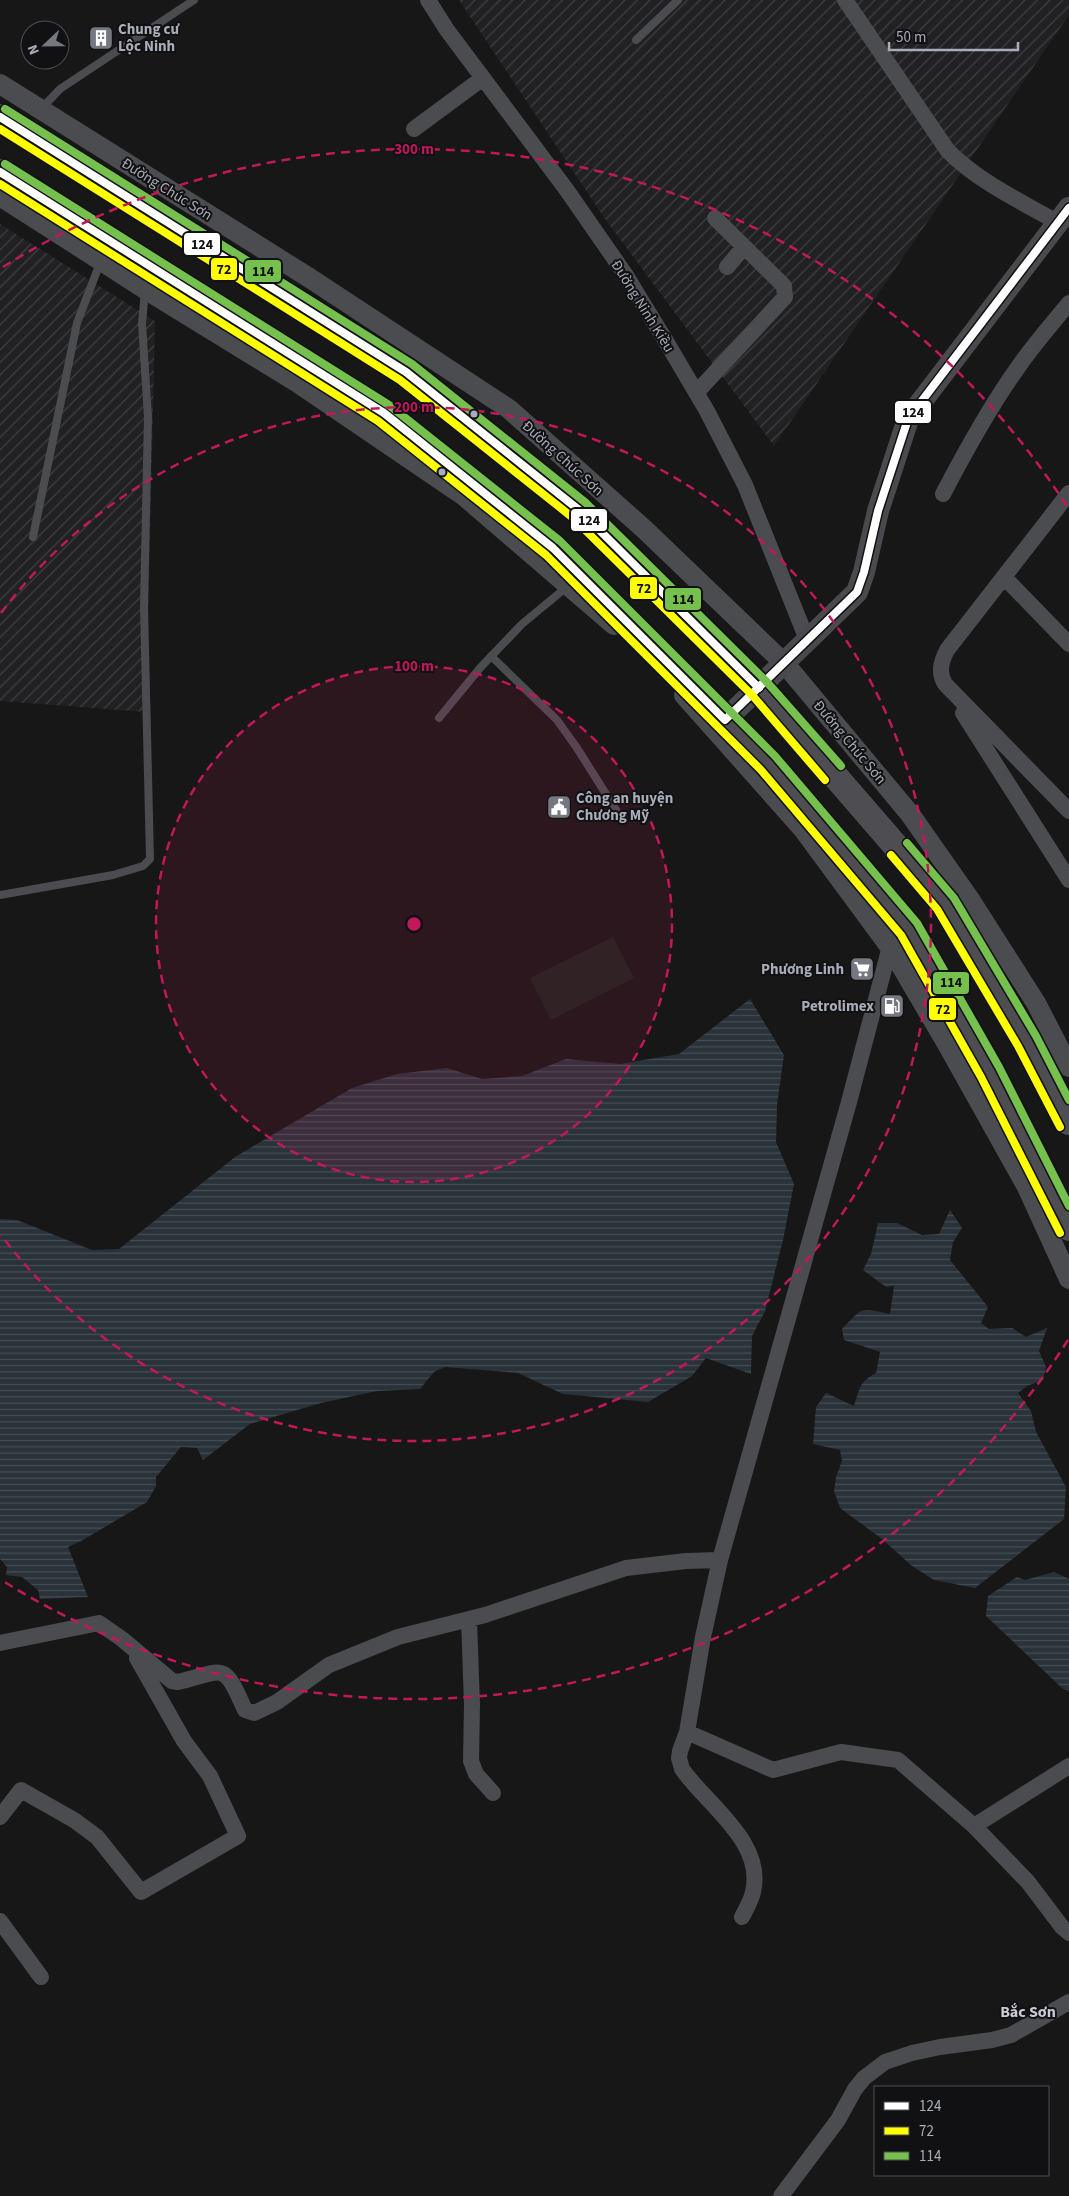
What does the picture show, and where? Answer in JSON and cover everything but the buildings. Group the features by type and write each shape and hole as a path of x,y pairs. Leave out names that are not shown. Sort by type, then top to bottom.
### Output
{"highway":[{"name":"Đường Chúc Sơn","path":"0,117 406,372 579,510 759,688 945,903 1027,1041 1069,1122"},
{"path":"0,172 105,251 384,413 552,548 574,580 725,720 768,763 909,929 990,1072 1069,1228"}],"main road":[{"path":"725,720 808,642 857,592 878,512 904,427 913,410 1063,215"}],"street":[{"name":"Đường Ninh Kiều","path":"428,0 448,30 566,189 625,274 696,393 745,485 808,642"},
{"path":"845,0 948,151 964,166 983,179 1063,215"},
{"path":"414,129 484,78"},
{"name":"Đường Chúc Sơn","path":"0,84 308,277 509,409 643,528 785,664 910,814 971,901 1036,1002 1069,1066"},
{"path":"0,196 105,251 145,289 298,383 464,496 574,580 650,658 796,822 890,947 1027,1187 1069,1279"},
{"path":"696,393 785,297 784,286 715,218"},
{"path":"727,267 744,247"},
{"path":"943,494 993,405 1020,364 1069,303"},
{"path":"1069,493 946,650 940,667 941,676 945,684 1069,880"},
{"path":"1004,577 1069,644"},
{"path":"945,684 1069,811"},
{"path":"742,1917 752,1894 754,1876 746,1848 735,1831 682,1769 679,1758 680,1751 687,1732 703,1637 720,1560 849,1102 898,916"},
{"path":"0,1643 97,1623 107,1627 172,1682 214,1672 225,1674 232,1680 245,1710 254,1713 277,1702 329,1665 398,1637 469,1619 626,1568 686,1561 720,1560"},
{"path":"469,1619 472,1705 471,1761 476,1774 493,1793"},
{"path":"0,1817 21,1790 74,1820 97,1837 142,1892 238,1836 210,1776 184,1741 129,1645"},
{"path":"687,1732 773,1770 841,1752 898,1760 974,1826 1028,1882 1062,1927 1069,1933"},
{"path":"974,1826 1069,1766"},
{"path":"0,1921 41,1977"},
{"path":"781,2196 838,2120 855,2089 864,2078 885,2062 921,2050 992,2040 1011,2035 1069,2002"}],"lane":[{"path":"41,110 60,89 194,0"},
{"path":"636,40 678,0"},
{"path":"34,537 77,323 105,251"},
{"path":"0,895 73,880 114,874 143,866 150,859 144,607 148,417 142,324 145,289"},
{"path":"438,718 491,656 522,624 574,580"},
{"path":"491,656 557,720 578,748 616,810"}],"shaded area":[{"path":"459,0 1069,0 1069,15 774,446 605,219"},
{"path":"0,224 155,321 146,712 0,701"},
{"path":"613,937 634,978 551,1020 530,978"},
{"path":"750,999 784,1055 777,1105 776,1142 794,1184 783,1240 765,1311 752,1336 751,1374 706,1358 692,1376 648,1402 563,1394 518,1373 445,1367 434,1372 420,1389 377,1391 321,1403 250,1424 203,1460 197,1448 181,1447 156,1477 156,1486 147,1502 68,1547 88,1597 40,1599 38,1590 22,1577 6,1575 7,1567 0,1559 0,1219 17,1220 92,1250 119,1249 235,1157 352,1088 397,1074 447,1068 482,1079 522,1076 566,1059 620,1064 679,1054"},
{"path":"950,1210 962,1228 953,1242 950,1260 988,1307 981,1323 989,1329 1012,1328 1026,1337 1047,1328 1039,1351 1046,1367 1043,1380 1027,1386 1018,1393 1031,1411 1036,1432 1066,1487 1064,1519 975,1588 934,1580 912,1566 882,1539 840,1508 834,1491 836,1477 842,1461 840,1450 813,1444 816,1407 826,1393 854,1406 863,1383 876,1373 880,1352 844,1340 842,1329 863,1311 890,1314 894,1286 886,1287 863,1270 871,1254 878,1223 897,1223 922,1235 939,1234"},
{"path":"1054,1572 1069,1579 1069,1691 1063,1689 986,1616 988,1596 1017,1577 1025,1580"}],"transit line":[{"name":"114","path":"5,109 412,364 586,503 766,681 841,766"},
{"name":"124","path":"0,117 406,372 579,510 759,688"},
{"name":"72","path":"0,129 400,380 572,517 752,695 825,780"},
{"name":"114","path":"5,164 389,405 560,541 775,756 917,923 999,1067 1069,1206"},
{"name":"124","path":"0,172 384,413 553,548 725,720 857,592 864,572 878,511 908,419 1069,208"},
{"name":"72","path":"0,184 378,421 546,555 761,770 901,935 981,1077 1060,1233"},
{"name":"114","path":"907,843 954,898 1036,1036 1069,1100"},
{"name":"72","path":"891,855 937,909 1018,1046 1060,1127"}],"place":[{"name":"Chung cư Lộc Ninh","path":"101,38"},
{"name":"Công an huyện Chương Mỹ","path":"559,807"},
{"name":"Phương Linh","path":"862,969"},
{"name":"Petrolimex","path":"892,1006"}],"district":[{"name":"Bắc Sơn","path":"1028,2011"}]}
